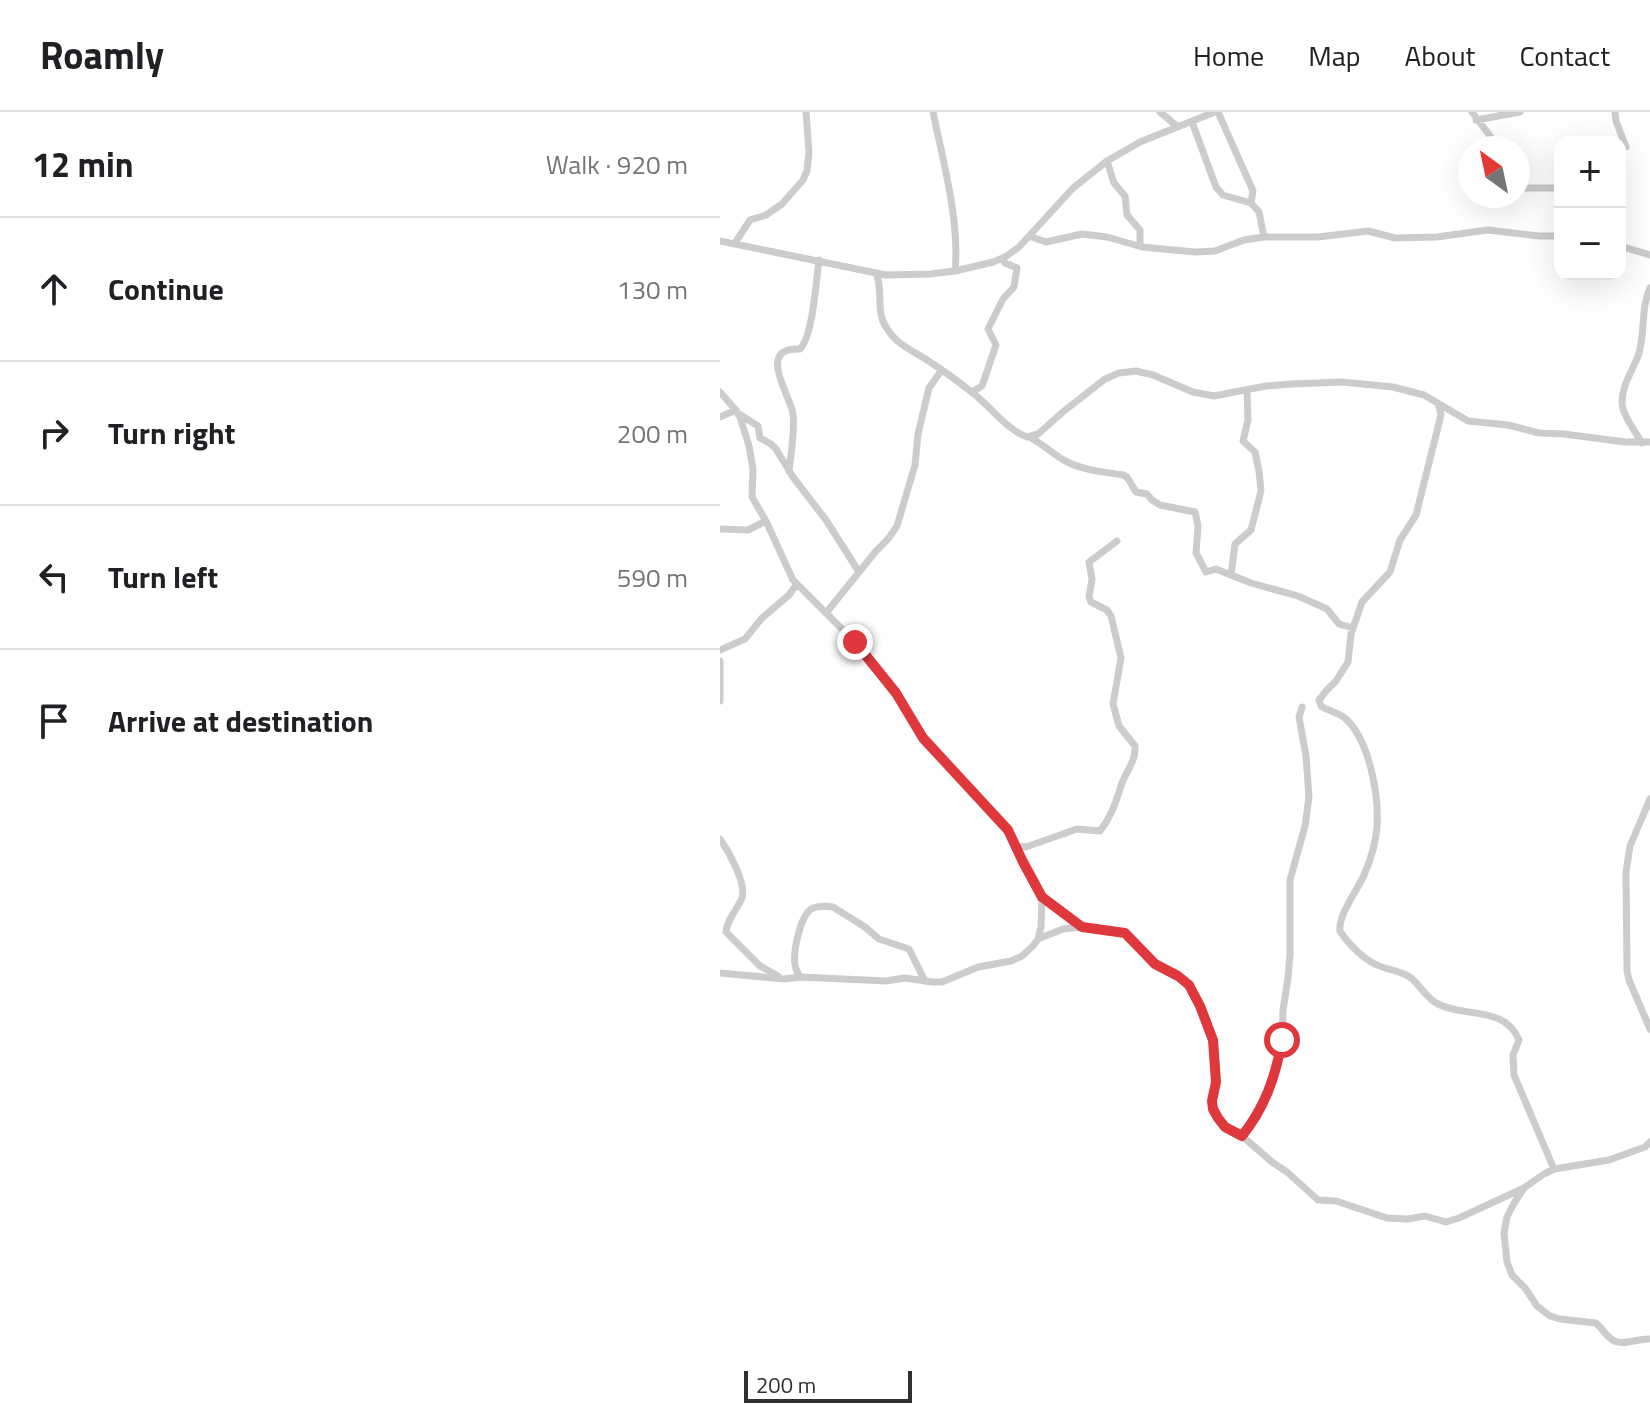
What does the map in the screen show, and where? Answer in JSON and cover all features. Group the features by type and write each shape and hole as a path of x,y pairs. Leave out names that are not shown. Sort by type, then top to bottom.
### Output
{"street":[{"path":"735,243 750,220 766,215 782,204 803,180 809,152 806,112"},
{"path":"933,112 951,200 955,271"},
{"path":"1160,112 1178,127"},
{"path":"720,241 876,273 905,276 955,271 1003,258 1019,247 1073,188 1131,146 1217,112 1253,191 1251,203"},
{"path":"1474,116 1520,112"},
{"path":"1615,112 1622,136"},
{"path":"1474,116 1490,136"},
{"path":"1192,122 1216,187 1223,195 1251,203 1259,212 1264,237"},
{"path":"1107,161 1114,183 1125,196 1127,215 1140,230 1140,246"},
{"path":"1530,188 1554,188"},
{"path":"1029,236 1046,242 1082,234 1140,246 1195,252 1215,251 1244,240 1264,237 1318,237 1368,231 1395,238 1437,237 1488,230 1554,236"},
{"path":"1626,248 1650,255"},
{"path":"972,392 982,386 996,345 988,329 1003,299 1016,283 1017,268 1006,264 1003,258"},
{"path":"789,471 793,412 781,385 777,365 789,348 800,349 805,343 819,260"},
{"path":"876,273 880,283 880,311 886,328 903,346 972,392 1015,431 1074,465 1127,477 1136,492 1147,494 1155,502 1195,512 1198,526 1196,553 1206,572 1215,569 1298,596 1327,609 1336,623 1353,628"},
{"path":"1647,443 1625,413 1622,403 1626,379 1640,350 1644,306 1650,288"},
{"path":"826,613 897,526 915,465 918,434 929,388 941,371"},
{"path":"1031,438 1105,379 1126,372 1146,372 1202,395 1214,396 1291,384 1357,383 1408,390 1468,421 1508,425 1533,433 1647,443"},
{"path":"1231,575 1235,544 1251,530 1261,491 1255,452 1243,441 1248,420 1247,390"},
{"path":"721,395 737,412 758,426 760,438 773,446 859,572"},
{"path":"1438,403 1441,415 1416,515 1402,536 1390,572 1362,602 1353,628 1348,662 1319,700 1321,706 1349,721 1361,741 1368,758 1376,798 1377,830 1365,873 1340,921 1340,931 1367,959 1412,978 1436,1003 1493,1016 1511,1027 1519,1040 1513,1055 1517,1084 1554,1169"},
{"path":"720,417 737,412"},
{"path":"737,412 749,446 753,469 752,497 796,585 855,642 896,693 923,738 1008,830 1042,897 1082,927"},
{"path":"720,529 748,530 766,521"},
{"path":"1016,846 1026,847 1077,829 1100,831 1117,802 1133,762 1135,746 1119,726 1113,704 1121,658 1111,616 1107,610 1091,602 1089,597 1092,579 1089,562 1117,541"},
{"path":"720,650 745,639 796,585"},
{"path":"720,661 720,701"},
{"path":"1242,1136 1263,1105 1275,1075 1282,1040 1290,954 1290,880 1305,826 1309,797 1299,717 1302,707"},
{"path":"1650,799 1630,846 1626,872 1627,971 1650,1029"},
{"path":"720,839 734,864 743,891 727,923 726,932 760,966 784,979"},
{"path":"720,973 784,979 914,979 942,982 978,967 1022,956 1038,939 1042,897"},
{"path":"800,977 795,960 805,916 813,908 828,906 865,927 879,939 909,949 925,981"},
{"path":"1038,939 1063,929 1082,927 1125,933 1155,964 1189,985 1213,1040 1216,1082 1212,1101 1218,1118 1225,1127 1242,1136 1318,1200 1336,1201 1387,1218 1425,1216 1450,1221 1524,1188 1554,1169 1601,1162 1648,1146"},
{"path":"1524,1188 1507,1217 1504,1233 1507,1262 1512,1275 1537,1306 1560,1319 1591,1321 1619,1343 1650,1339"}],"route":[{"path":"855,642 896,693 923,738 1008,830 1042,897 1082,927 1125,933 1155,964 1189,985 1213,1040 1216,1082 1213,1109 1225,1127 1242,1136 1257,1118 1275,1075 1282,1040"}]}
